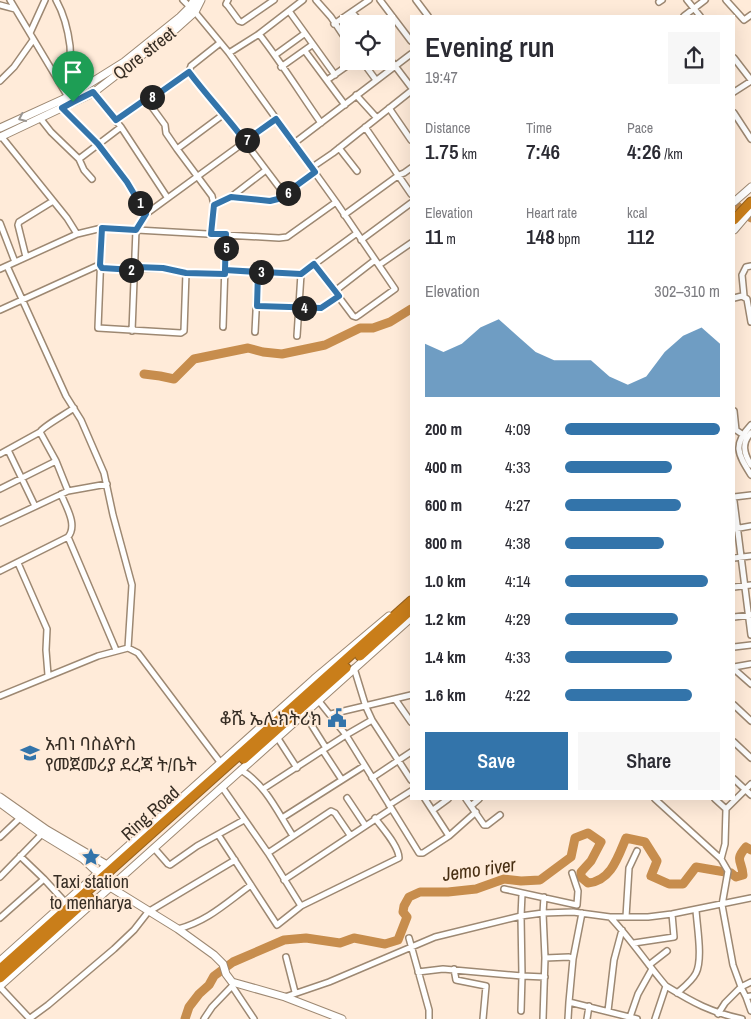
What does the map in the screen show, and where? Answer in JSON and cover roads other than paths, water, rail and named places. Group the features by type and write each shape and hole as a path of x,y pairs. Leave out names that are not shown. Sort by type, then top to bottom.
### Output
{"highway":[{"path":"735,223 744,203 751,194"},
{"name":"Ring Road","path":"0,969 222,766 410,602"},
{"name":"Ring Road","path":"0,978 410,611"}],"street":[{"path":"10,0 68,97"},
{"path":"30,33 46,0"},
{"path":"56,0 62,10 67,29 70,46 70,66 77,95"},
{"path":"183,0 229,53 336,202 395,289 356,317 353,316 314,264"},
{"name":"Qore street","path":"51,109 62,108 193,10 194,0"},
{"name":"Qore street","path":"51,109 68,97 93,92 176,29 201,0"},
{"path":"228,0 226,4 239,21 242,22 274,0"},
{"path":"229,53 303,0"},
{"path":"316,0 340,32"},
{"path":"334,24 369,0"},
{"path":"380,0 410,40"},
{"path":"416,0 427,15"},
{"path":"687,0 699,15"},
{"path":"685,15 705,0"},
{"path":"726,0 744,20 751,15"},
{"path":"0,5 15,10"},
{"path":"289,11 335,75"},
{"path":"258,34 275,55 281,67 321,123"},
{"path":"275,55 304,34"},
{"path":"0,82 14,67 33,40"},
{"path":"116,120 189,72 190,66 220,43"},
{"path":"281,67 312,45"},
{"path":"305,51 345,105"},
{"path":"410,55 395,66 410,88"},
{"path":"735,59 751,80 735,91"},
{"path":"327,80 342,70"},
{"path":"369,70 376,80"},
{"path":"293,144 390,70"},
{"path":"189,72 224,114 285,195"},
{"path":"231,197 270,201 285,195 410,90"},
{"path":"93,92 121,127 167,197"},
{"path":"356,95 376,118"},
{"path":"146,99 165,125 166,133 212,196 214,205 211,234"},
{"path":"62,108 98,144 127,182 146,214"},
{"path":"389,108 410,139"},
{"path":"0,131 40,118 51,109"},
{"path":"0,131 51,109"},
{"path":"177,149 224,114"},
{"path":"735,115 751,138"},
{"path":"40,118 51,132 79,159 84,170 92,179"},
{"path":"132,331 136,230 146,214 276,119"},
{"path":"366,126 410,192"},
{"path":"79,159 121,127"},
{"path":"0,131 67,218 77,234"},
{"path":"339,148 357,171"},
{"path":"344,215 410,169"},
{"path":"214,205 231,197 266,170"},
{"path":"744,203 751,187"},
{"path":"26,257 18,225 19,222 53,201"},
{"path":"0,270 77,234 102,228 287,237 336,202"},
{"path":"361,240 410,204"},
{"path":"0,223 16,262"},
{"path":"102,228 98,328 181,333 184,331 186,273"},
{"path":"100,265 102,268 134,270 137,267 163,268 186,273 258,272 301,274 357,233"},
{"path":"223,327 226,234"},
{"path":"379,266 410,244"},
{"path":"335,291 375,260"},
{"path":"0,310 100,265"},
{"path":"7,266 104,473 132,585 128,648"},
{"path":"751,266 746,267 742,275 744,296 747,299 751,322"},
{"path":"255,332 258,272"},
{"path":"298,336 301,274"},
{"path":"257,306 321,308 339,296"},
{"path":"735,298 744,296"},
{"path":"0,454 40,432 43,427 74,408"},
{"path":"751,425 742,434 739,454 751,475"},
{"path":"735,430 742,434"},
{"path":"40,432 56,461 68,491"},
{"path":"751,433 744,446 744,455 751,465"},
{"path":"8,450 35,506"},
{"path":"0,489 56,461"},
{"path":"0,523 68,491 107,484"},
{"path":"0,571 68,537 72,531 72,524 61,494"},
{"path":"735,499 751,495"},
{"path":"751,526 735,529 750,615 751,636"},
{"path":"68,537 116,650"},
{"path":"735,558 751,556"},
{"path":"18,563 47,629 48,675"},
{"path":"735,587 751,585"},
{"path":"0,961 107,865 222,766 314,679 410,597"},
{"path":"735,617 750,615"},
{"path":"235,860 148,912 134,930 114,949 30,1019 0,986 410,619"},
{"path":"735,647 751,645"},
{"path":"0,696 98,656 128,648 138,653 222,766"},
{"path":"735,668 751,664"},
{"path":"354,668 372,720 410,779"},
{"path":"735,669 751,684"},
{"path":"330,714 410,695"},
{"path":"395,699 410,721"},
{"path":"318,700 346,735 419,853 423,853 449,836 476,812"},
{"path":"735,707 751,721"},
{"path":"304,713 342,780"},
{"path":"263,789 372,720"},
{"path":"277,737 297,768"},
{"path":"735,743 751,758"},
{"path":"372,778 410,753"},
{"path":"282,818 364,766"},
{"path":"241,770 252,776 263,789 293,836"},
{"path":"735,780 751,795"},
{"path":"721,859 725,844 726,809 751,784"},
{"path":"222,787 268,853 301,906"},
{"path":"284,880 410,792"},
{"path":"0,797 47,830 107,865"},
{"path":"346,798 365,825"},
{"path":"426,800 449,836"},
{"path":"433,810 447,800"},
{"path":"467,800 486,826 500,815"},
{"path":"471,806 479,800"},
{"path":"659,800 721,859 728,871 722,905 733,965 741,987 749,997 751,1012"},
{"path":"716,800 726,809"},
{"path":"0,803 42,834 84,859 98,874"},
{"path":"268,853 331,811 335,813 350,835"},
{"path":"0,837 20,818"},
{"path":"219,836 277,925 301,906 399,858 399,854 388,835 375,818"},
{"path":"154,848 170,865 197,846 219,836 244,820"},
{"path":"0,877 42,834"},
{"path":"626,917 629,868 637,851"},
{"path":"20,856 65,902"},
{"path":"504,889 578,904 578,891 572,873"},
{"path":"0,918 44,879"},
{"path":"178,929 194,925 206,918 250,885"},
{"path":"110,888 178,929 214,955 223,964 226,974 254,1019"},
{"path":"520,1011 522,894"},
{"path":"543,1019 545,977 544,898"},
{"path":"284,997 329,982 435,937 521,916 572,912 610,917 672,914 751,898"},
{"path":"677,993 694,977 698,968 696,910"},
{"path":"568,1019 573,959 582,913"},
{"path":"634,943 673,938 675,936 672,914"},
{"path":"610,917 634,943 666,986 693,1003 718,1014 742,1019"},
{"path":"608,1011 614,960 622,930"},
{"path":"409,938 430,1019"},
{"path":"630,1017 650,967 667,951"},
{"path":"286,957 295,992"},
{"path":"545,958 568,957 573,959"},
{"path":"418,972 454,969 545,977"},
{"path":"454,969 456,980 486,986 483,1019"},
{"path":"718,1014 725,1003 741,987 751,982"},
{"path":"233,985 284,997 342,1019"},
{"path":"204,1019 212,1007 233,985"},
{"path":"655,1019 666,986"},
{"path":"569,1002 637,1019"},
{"path":"587,1019 589,1006"}],"waterway":[{"path":"735,204 751,218"},
{"path":"144,374 174,379 194,359 248,348 282,354 325,345 360,328 373,328 390,322 410,310"},
{"name":"Jemo river","path":"185,1019 189,1007 209,985 214,976 233,962 284,940 306,938 340,943 354,938 385,944 398,940 407,917 403,912 409,897 420,892 476,889 504,879 521,881 540,880 571,857 575,838 588,833 601,842 591,861 581,872 581,877 588,883 603,878 608,873 617,860 626,838 645,842 657,861 651,876 669,884 683,884 696,867 731,873 736,877 743,875 740,855 746,847 751,850"}],"place":[{"name":"ቆሼ ኤሌክትሪክ","path":"337,718"},
{"name":"አብነ ባስልዮስ የመጀመሪያ ደረጃ ት/ቤት","path":"30,753"},
{"name":"Taxi station to menharya","path":"91,857"}]}
